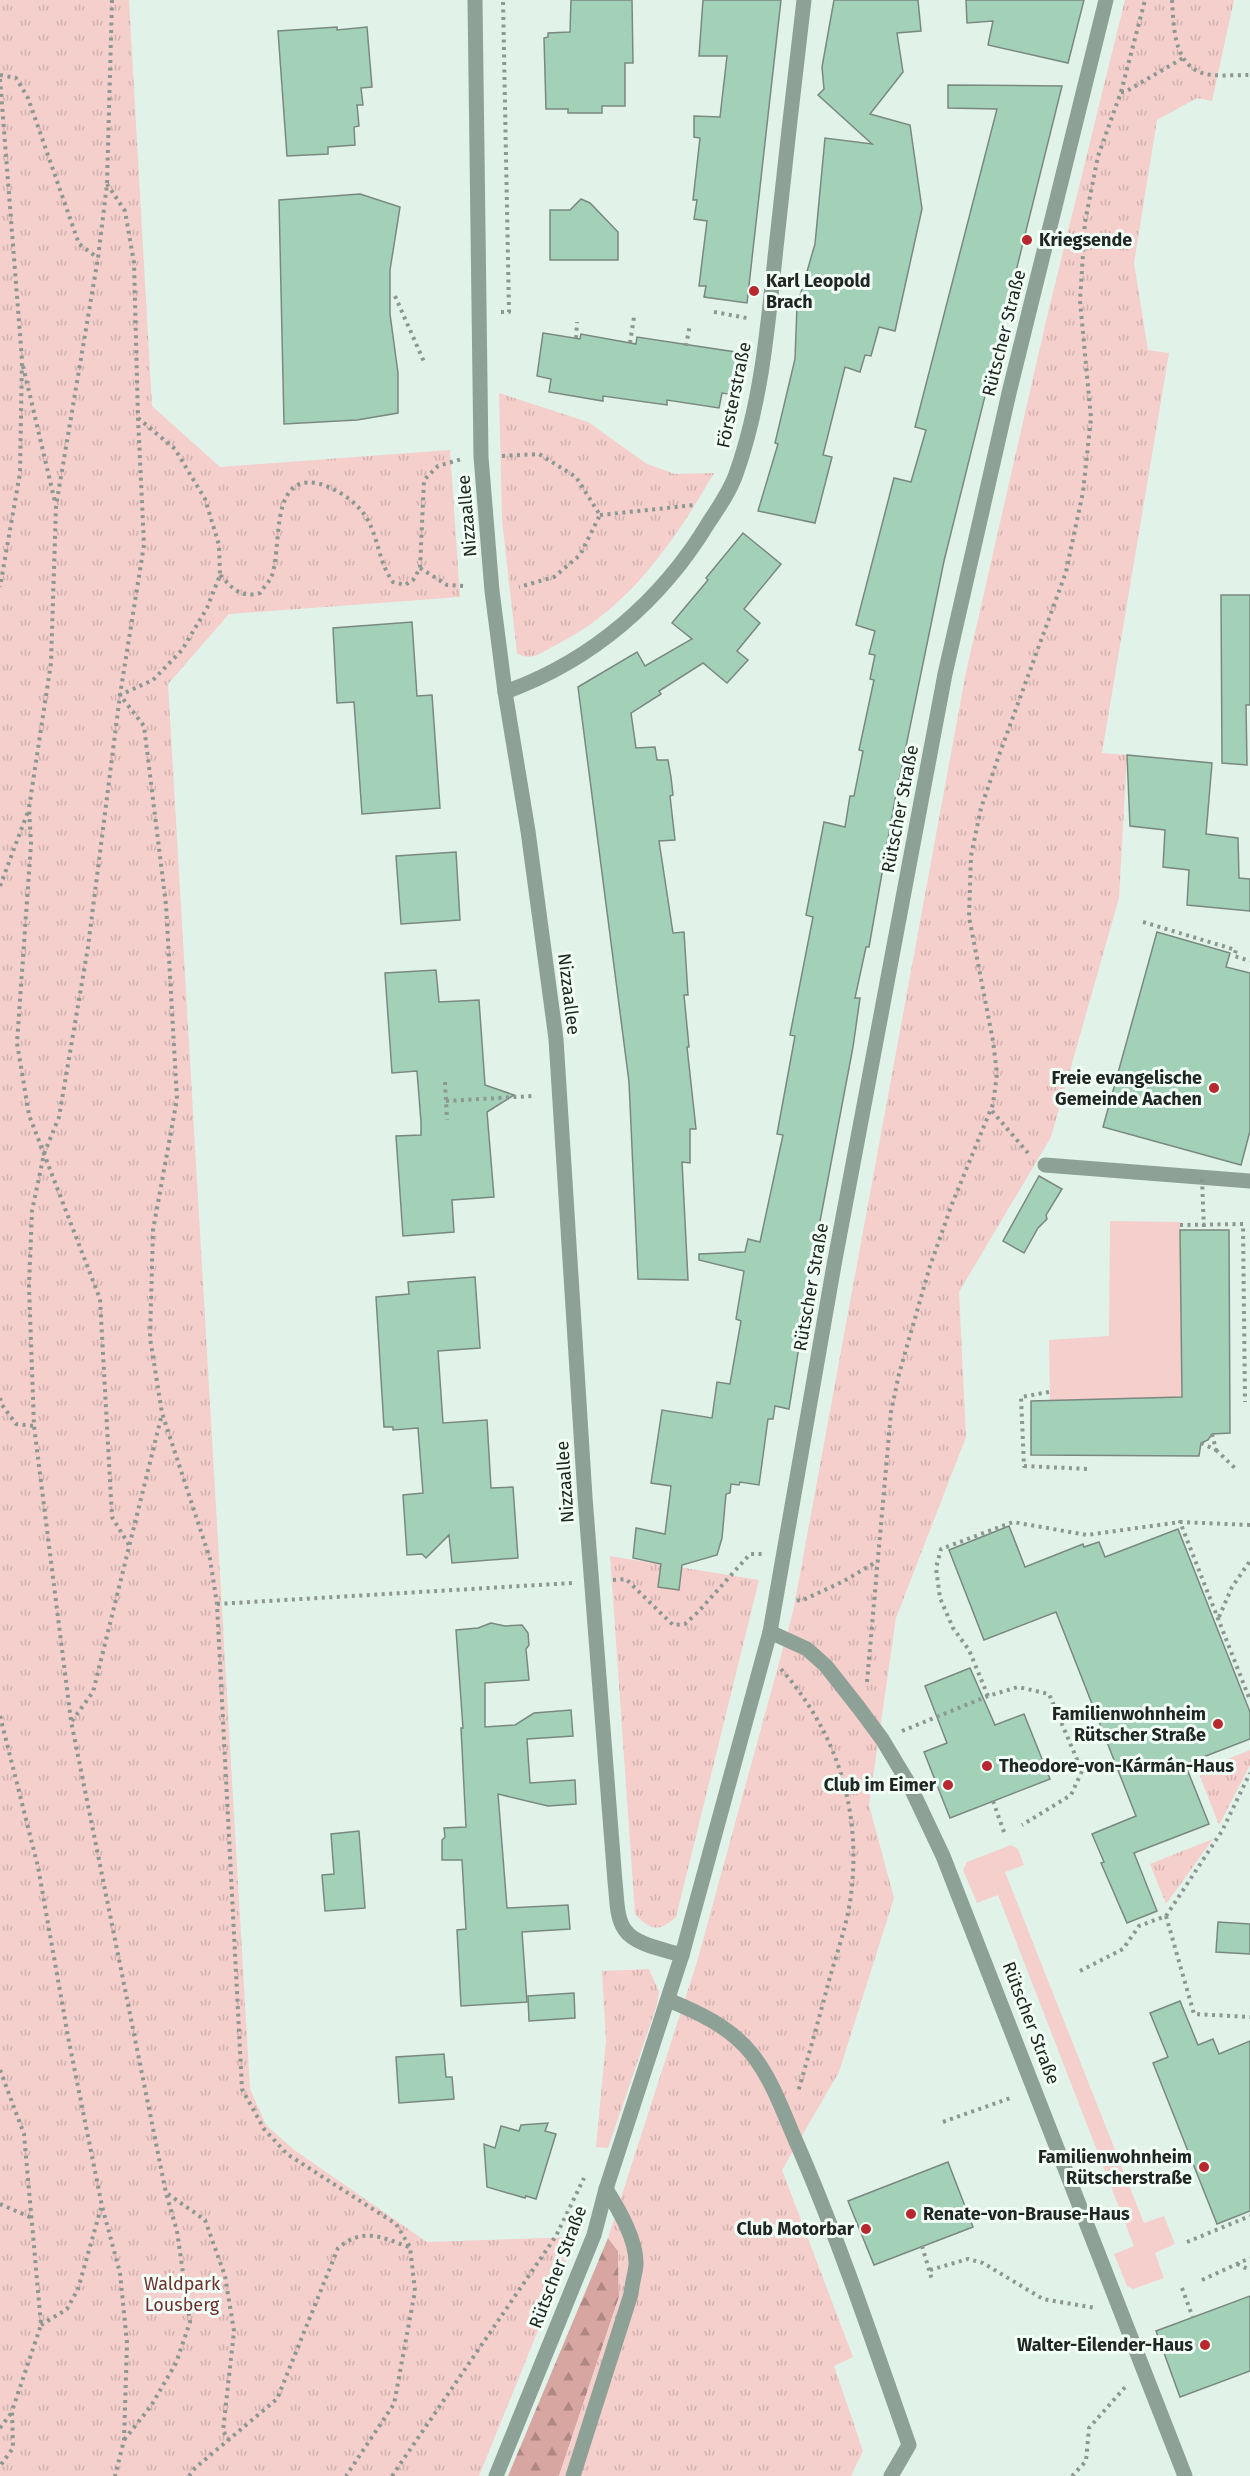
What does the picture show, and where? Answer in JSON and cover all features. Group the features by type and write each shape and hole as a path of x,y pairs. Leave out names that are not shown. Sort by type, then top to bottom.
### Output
{"street":[{"name":"Nizzaallee","path":"474,0 481,457 492,591 505,692 528,831 556,1039 592,1582 615,1882 620,1917 625,1930 636,1940 682,1955"},
{"name":"Försterstraße","path":"505,692 533,682 566,664 618,629 666,582 696,544 735,476 760,381 804,0"},
{"name":"Rütscher Straße","path":"496,2476 594,2235 606,2189 682,1955 770,1632 834,1265 945,674 1009,393 1106,0"},
{"path":"1046,1165 1250,1181"},
{"name":"Rütscher Straße","path":"770,1632 807,1649 826,1666 882,1739 909,1784 944,1856 1185,2476"},
{"path":"668,2000 699,2012 725,2030 751,2053 771,2084 810,2175 909,2445 894,2475"},
{"path":"573,2476 631,2294 636,2263 629,2233 620,2211 606,2189"}],"path":[{"path":"0,886 29,808 51,663 56,506 98,258 107,184 112,0"},
{"path":"480,310 509,312 503,0"},
{"path":"867,1682 891,1412 899,1374 930,1266 952,1204 991,1110 997,1074 986,999 976,962 969,917 971,856 981,808 1066,572 1083,492 1091,418 1080,301 1085,222 1098,156 1121,92 1145,0"},
{"path":"1172,0 1174,41 1183,58 1197,70 1210,75 1250,75"},
{"path":"1121,92 1125,92 1183,58"},
{"path":"0,587 20,473 22,360 0,77 16,78 28,98 79,244 98,258"},
{"path":"107,184 125,211 134,263 144,545 120,695 88,947 59,1117 44,1154 32,1210 28,1286 34,1426 71,1722 166,2193 177,2230 190,2322 176,2363 151,2406 124,2440"},
{"path":"395,297 425,364"},
{"path":"714,312 746,318"},
{"path":"630,343 634,317"},
{"path":"576,338 577,322"},
{"path":"686,345 690,324"},
{"path":"22,360 56,506"},
{"path":"120,695 153,680 182,650 207,609 220,575 219,545 205,499 175,448 138,418"},
{"path":"481,457 539,454 576,477 600,515"},
{"path":"220,575 234,590 247,596 260,593 271,577 283,504 290,490 305,482 328,485 358,507 373,526 386,573 393,582 405,585 413,580 420,568 424,480 438,466 456,459"},
{"path":"600,515 721,503"},
{"path":"519,587 555,577 580,555 600,515"},
{"path":"420,568 447,585 464,586"},
{"path":"120,695 144,726 166,905 177,1099 153,1240 150,1338 162,1413 210,1559 217,1604 242,2089 264,2129 287,2154 396,2224 410,2247 415,2291 394,2404 347,2476"},
{"path":"29,808 31,844 17,1043 29,1115 100,1299 112,1517 129,1545"},
{"path":"1143,922 1236,950 1234,956 1250,961"},
{"path":"445,1082 447,1120"},
{"path":"446,1101 533,1096"},
{"path":"991,1110 1026,1152 1046,1165"},
{"path":"1202,1179 1204,1230"},
{"path":"1180,1225 1243,1224 1245,1402"},
{"path":"1049,1392 1021,1397 1024,1466 1089,1469"},
{"path":"0,1398 2,1405 16,1424 34,1426"},
{"path":"71,1722 93,1692 162,1413"},
{"path":"1212,1434 1216,1450"},
{"path":"1201,1443 1216,1450 1237,1470"},
{"path":"988,1696 969,1650 953,1628 940,1598 936,1569 941,1550 1013,1522 1087,1535 1180,1522 1250,1525"},
{"path":"1180,1522 1250,1700"},
{"path":"217,1604 626,1579 673,1625 685,1624 750,1554 785,1553"},
{"path":"1218,1617 1232,1587 1250,1561"},
{"path":"777,1596 801,1601 844,1581 876,1562"},
{"path":"765,1651 795,1684 829,1738 845,1781 853,1849 850,1902 788,2124"},
{"path":"882,1739 988,1696 1018,1687 1049,1694 1082,1771 1071,1795 1023,1825"},
{"path":"0,1716 38,1867 69,2042 102,2206 120,2273 127,2343 124,2440 115,2476"},
{"path":"1080,1971 1123,1949 1139,1926 1166,1916 1222,1831 1250,1773"},
{"path":"993,1801 1004,1832"},
{"path":"1166,1916 1194,2014 1250,2017"},
{"path":"0,2070 24,2134 41,2325 12,2411 0,2428"},
{"path":"943,2122 1006,2100"},
{"path":"392,2476 556,2236 584,2178 606,2189"},
{"path":"166,2193 206,2220 225,2276 234,2331 223,2431 229,2440"},
{"path":"0,2204 32,2219"},
{"path":"41,2325 67,2309 78,2289 102,2206"},
{"path":"1187,2242 1250,2216"},
{"path":"189,2476 195,2468 277,2399 338,2248 350,2239 376,2234 410,2247"},
{"path":"922,2246 932,2280"},
{"path":"1202,2280 1250,2258"},
{"path":"930,2270 968,2259 983,2263 1043,2299 1094,2308"},
{"path":"1237,2264 1250,2270"},
{"path":"1182,2288 1193,2318"},
{"path":"1072,2476 1086,2461 1089,2428 1126,2386"},
{"path":"0,2466 13,2448 12,2411"}],"green space":[{"name":"Waldpark Lousberg","path":"0,0 129,0 152,406 220,467 450,450 460,597 229,614 168,684 250,2089 266,2125 293,2149 427,2242 576,2237 479,2476 0,2476"},
{"path":"1125,0 1234,0 1212,101 1197,98 1157,120 1134,263 1148,350 1169,353 1102,753 1127,755 1119,898 1051,1137 959,1292 966,1437 896,1618 869,1805 894,1898 839,2072 782,2170 853,2357 834,2366 863,2451 851,2476 559,2476 619,2297 618,2251 608,2238 697,1962 793,1612 966,672 1046,321"},
{"path":"499,393 588,422 647,464 675,474 714,473 665,549 627,593 581,631 531,657 517,653 502,520"},
{"path":"1110,1221 1180,1222 1182,1397 1050,1401 1049,1340 1109,1336"},
{"path":"610,1556 759,1580 676,1917 665,1926 655,1928 635,1914"},
{"path":"1250,1750 1250,1765 1219,1825 1198,1771"},
{"path":"1213,1839 1166,1904 1150,1864"},
{"path":"1011,1845 1018,1849 1024,1865 1005,1872 1144,2223 1164,2216 1175,2244 1155,2253 1164,2278 1133,2289 1127,2286 1114,2254 1134,2246 998,1895 977,1903 963,1870 967,1862"},
{"path":"649,1969 659,1992 657,2005 608,2148 596,2147 606,2041 602,1971"},
{"path":"608,2238 618,2251 619,2297 559,2476 508,2476"}],"building":[{"path":"571,0 632,0 633,63 625,63 625,106 602,106 602,113 568,113 568,109 546,109 544,38 548,37 548,33 570,32"},
{"path":"703,0 781,0 747,303 704,297 706,286 699,286 707,221 694,219 697,200 693,200 700,138 694,137 694,116 720,117 727,56 699,56"},
{"path":"834,0 918,0 921,31 897,33 903,72 870,114 910,125 922,209 895,331 879,327 871,356 865,355 860,372 845,367 823,455 832,457 815,523 758,511 778,444 775,443 795,359 797,306 815,244 825,138 872,144 818,95 824,89 822,67"},
{"path":"966,0 1084,0 1068,63 988,45 993,21 967,23"},
{"path":"337,27 337,30 367,27 372,87 361,88 363,105 357,105 359,126 354,127 355,145 328,147 328,154 287,156 278,31"},
{"path":"948,85 1062,86 944,561 894,805 869,947 866,947 855,998 860,998 853,1047 814,1253 789,1409 775,1406 773,1419 768,1419 759,1485 740,1482 739,1485 731,1484 730,1493 726,1494 722,1538 717,1555 682,1565 679,1590 658,1587 661,1564 633,1558 636,1528 665,1534 671,1486 651,1483 662,1410 712,1418 717,1382 730,1384 741,1321 736,1319 744,1271 699,1260 699,1254 745,1252 748,1239 760,1242 783,1135 777,1134 795,1036 790,1035 813,917 806,915 824,822 845,827 850,796 854,796 863,751 859,750 874,680 870,679 875,655 869,654 875,631 856,625 894,478 911,482 926,430 915,427 997,109 948,108"},
{"path":"360,194 400,207 390,270 390,314 398,373 398,413 357,420 284,424 279,200"},
{"path":"581,199 590,203 618,232 618,260 550,260 550,210 570,210"},
{"path":"543,333 580,339 581,334 636,344 637,337 742,353 735,395 722,393 719,408 667,400 667,405 603,396 603,401 549,392 551,379 537,376"},
{"path":"743,533 781,564 744,609 760,623 737,651 748,660 727,683 703,663 659,691 661,694 631,713 636,748 655,747 657,760 668,760 671,777 673,795 670,796 675,840 659,841 673,933 684,932 688,995 684,995 689,1047 687,1047 696,1129 690,1129 690,1163 682,1162 688,1280 638,1279 629,1082 578,687 637,652 645,666 692,639 672,623"},
{"path":"1221,595 1250,595 1250,705 1246,705 1247,765 1222,763"},
{"path":"412,622 417,696 432,695 440,808 362,814 354,702 337,703 333,628"},
{"path":"1127,755 1212,763 1206,834 1238,838 1239,878 1250,879 1250,911 1187,905 1189,870 1163,867 1165,830 1130,826"},
{"path":"456,852 460,920 401,924 396,856"},
{"path":"1157,932 1230,953 1226,967 1250,973 1250,1131 1241,1165 1103,1127"},
{"path":"436,970 439,1002 479,1000 485,1085 514,1095 487,1112 494,1197 452,1200 454,1232 403,1236 396,1136 421,1135 421,1122 417,1071 392,1073 385,973"},
{"path":"1039,1176 1062,1189 1046,1215 1047,1219 1038,1228 1024,1253 1003,1241"},
{"path":"1180,1230 1229,1230 1230,1433 1212,1434 1208,1440 1201,1443 1199,1456 1031,1455 1031,1401 1182,1397"},
{"path":"475,1277 480,1348 438,1351 443,1423 487,1420 491,1488 513,1487 518,1558 452,1563 449,1535 426,1558 422,1554 407,1555 403,1495 423,1493 418,1428 393,1430 393,1427 384,1427 376,1297 409,1294 408,1282"},
{"name":"Familienwohnheim Rütscher Straße","path":"1009,1526 1025,1567 1083,1544 1084,1547 1099,1542 1105,1557 1178,1529 1250,1712 1250,1739 1185,1764 1209,1824 1134,1853 1157,1911 1127,1923 1101,1863 1104,1862 1092,1834 1136,1816 1056,1612 984,1640 949,1550"},
{"path":"491,1623 505,1626 522,1625 528,1633 529,1645 526,1649 529,1680 485,1683 485,1727 515,1725 534,1713 571,1710 573,1736 527,1739 530,1783 575,1780 576,1804 548,1806 498,1794 507,1908 568,1905 570,1929 522,1932 527,2002 461,2006 457,1930 466,1929 462,1860 442,1860 444,1828 466,1827 461,1728 463,1728 456,1630 478,1628"},
{"name":"Theodore-von-Kármán-Haus","path":"970,1668 995,1725 1024,1714 1050,1779 950,1818 924,1752 947,1743 925,1686"},
{"path":"359,1831 365,1908 325,1911 322,1875 334,1874 331,1834"},
{"path":"1218,1922 1250,1924 1250,1954 1216,1952"},
{"path":"574,1993 575,2018 529,2021 528,1996"},
{"path":"1180,2001 1198,2045 1213,2039 1219,2054 1250,2041 1250,2211 1217,2224 1153,2063 1168,2057 1150,2013"},
{"path":"444,2054 446,2077 452,2077 454,2099 399,2103 396,2057"},
{"path":"548,2123 545,2131 556,2134 536,2199 487,2187 484,2144 495,2148 501,2126 519,2131 521,2125"},
{"name":"Renate-von-Brause-Haus","path":"948,2162 973,2227 874,2265 848,2201"},
{"name":"Walter-Eilender-Haus","path":"1250,2296 1250,2371 1180,2397 1156,2331"}],"place":[{"name":"Kriegsende","path":"1027,240"},
{"name":"Karl Leopold Brach","path":"754,291"},
{"name":"Freie evangelische Gemeinde Aachen","path":"1214,1088"},
{"name":"Familienwohnheim Rütscher Straße","path":"1218,1724"},
{"name":"Theodore-von-Kármán-Haus","path":"987,1766"},
{"name":"Club im Eimer","path":"948,1785"},
{"name":"Familienwohnheim Rütscherstraße","path":"1204,2167"},
{"name":"Renate-von-Brause-Haus","path":"911,2214"},
{"name":"Club Motorbar","path":"866,2229"},
{"name":"Walter-Eilender-Haus","path":"1205,2345"}]}
